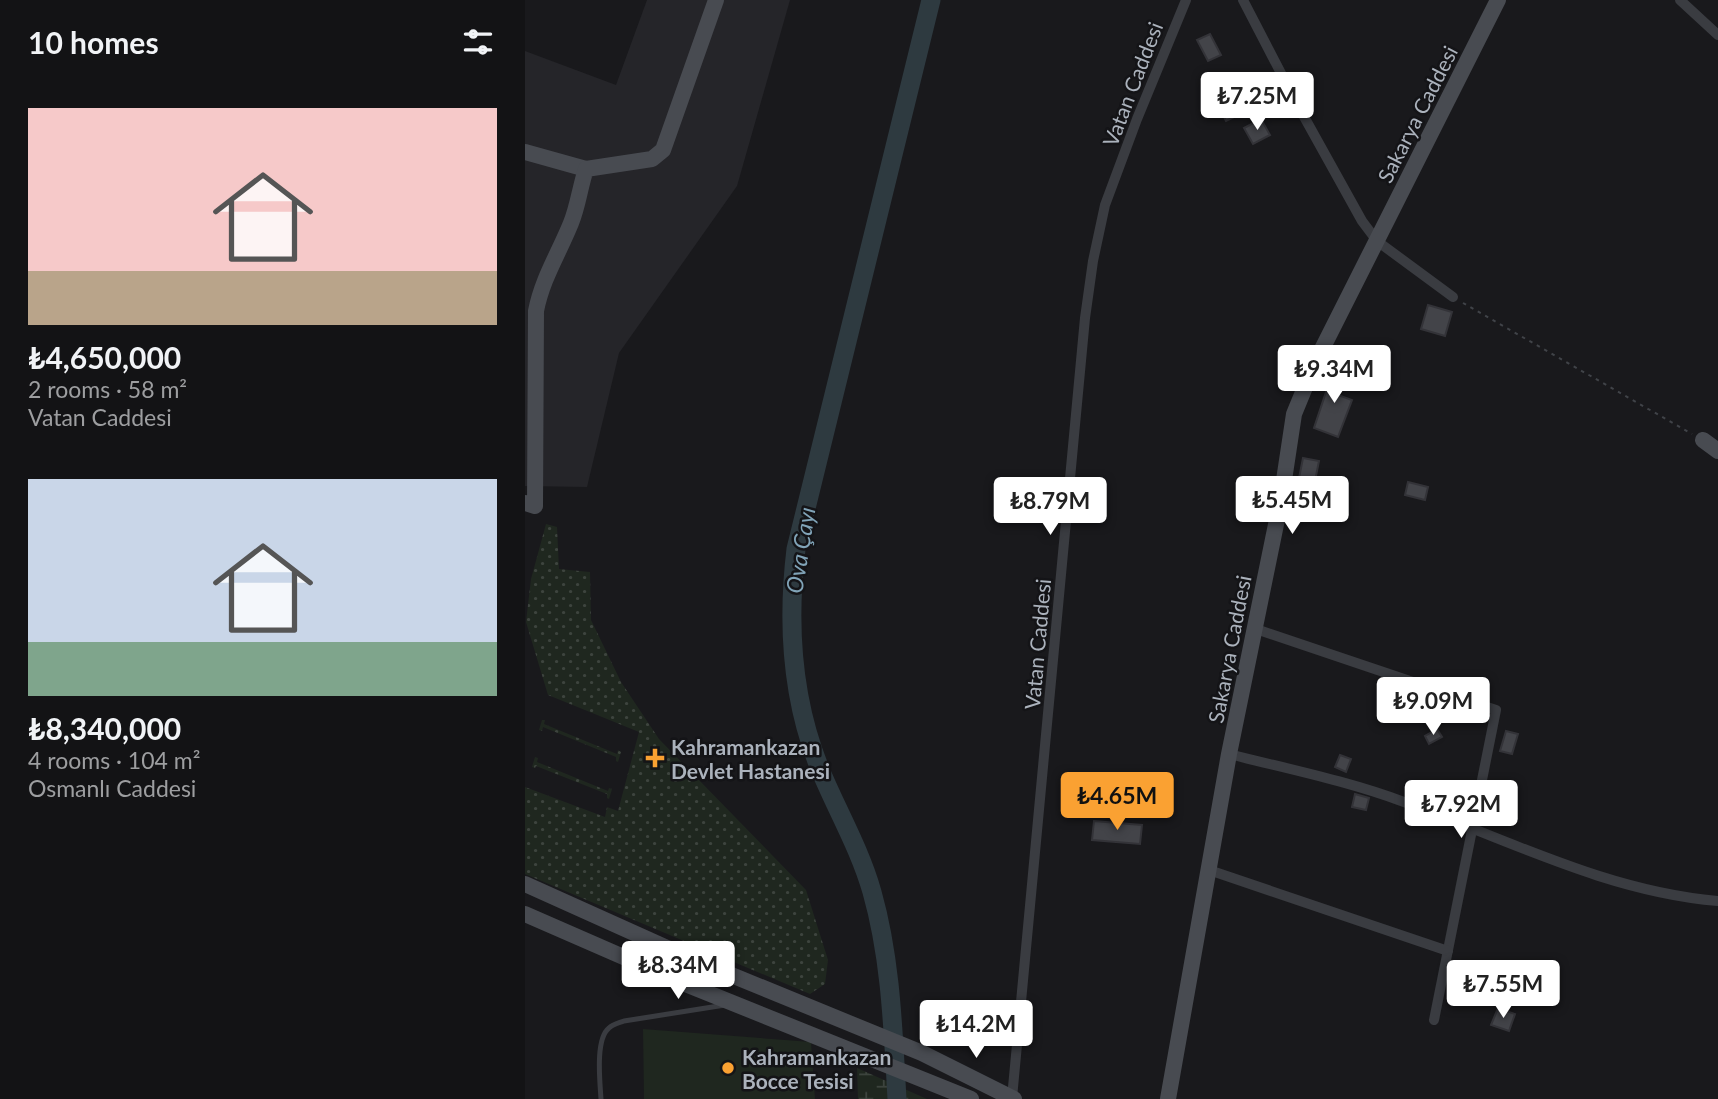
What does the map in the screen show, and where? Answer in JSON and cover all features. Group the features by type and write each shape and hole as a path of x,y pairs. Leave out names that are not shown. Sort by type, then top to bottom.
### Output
{"street":[{"path":"525,152 586,169 652,159 663,150 716,0"},
{"name":"Vatan Caddesi","path":"1013,1099 1085,318 1093,261 1105,205 1186,0"},
{"path":"1243,0 1303,116 1362,221 1377,241 1453,297"},
{"name":"Sakarya Caddesi","path":"1168,1099 1253,628 1281,500 1294,414 1315,362 1498,0"},
{"path":"1680,0 1718,35"},
{"path":"530,505 536,311 548,270 571,225 586,169"},
{"path":"1703,440 1718,451"},
{"path":"1253,628 1496,710 1434,1020"},
{"path":"1230,754 1375,793 1616,881 1718,901"},
{"path":"1209,870 1448,951"},
{"path":"525,884 685,956 922,1053 1013,1099"},
{"path":"525,914 736,1004 971,1099"}],"lane":[{"path":"601,1099 602,1039 611,1025 736,1004"}],"path":[{"path":"1453,297 1703,440"}],"shaded area":[{"path":"647,0 790,0 737,186 619,353 587,487 525,486 525,51 616,85"}],"green space":[{"name":"Kahramankazan Devlet Hastanesi","path":"546,524 557,527 559,569 590,572 591,620 621,682 659,739 806,890 828,960 825,984 810,994 525,874 525,787 605,817 607,807 618,811 639,732 548,695 526,622 531,579"},
{"path":"542,720 545,720 544,724 617,754 618,750 621,752 618,762 616,757 543,727 542,731 539,730"},
{"path":"535,757 538,758 537,762 608,791 609,788 612,789 609,799 607,794 536,766 532,767"},
{"name":"Kahramankazan Bocce Tesisi","path":"643,1029 811,1042 815,1099 644,1099"},
{"path":"857,1068 927,1099 858,1099"}],"building":[{"path":"1210,34 1221,55 1208,61 1197,40"},
{"path":"1258,83 1265,96 1236,112 1238,115 1226,121 1218,105"},
{"path":"1261,119 1270,135 1253,144 1244,128"},
{"path":"1428,305 1452,312 1445,336 1421,329"},
{"path":"1339,365 1350,371 1338,395 1352,400 1338,437 1314,428 1328,386"},
{"path":"1303,458 1319,461 1315,481 1299,478"},
{"path":"1408,482 1428,487 1425,500 1405,495"},
{"path":"1437,729 1442,737 1429,744 1425,736"},
{"path":"1506,731 1518,734 1512,754 1500,751"},
{"path":"1340,755 1351,759 1346,772 1335,767"},
{"path":"1431,784 1446,790 1440,804 1425,797"},
{"path":"1355,794 1369,798 1366,810 1352,807"},
{"path":"1094,821 1142,825 1140,844 1092,840"},
{"path":"1498,1008 1515,1014 1509,1031 1491,1025"}],"waterway":[{"name":"Ova Çayı","path":"897,1099 890,995 878,917 862,861 822,774 804,719 794,663 792,606 796,549 931,0"}],"place":[{"name":"Kahramankazan Devlet Hastanesi","path":"655,758"},
{"name":"Kahramankazan Bocce Tesisi","path":"728,1068"}]}
